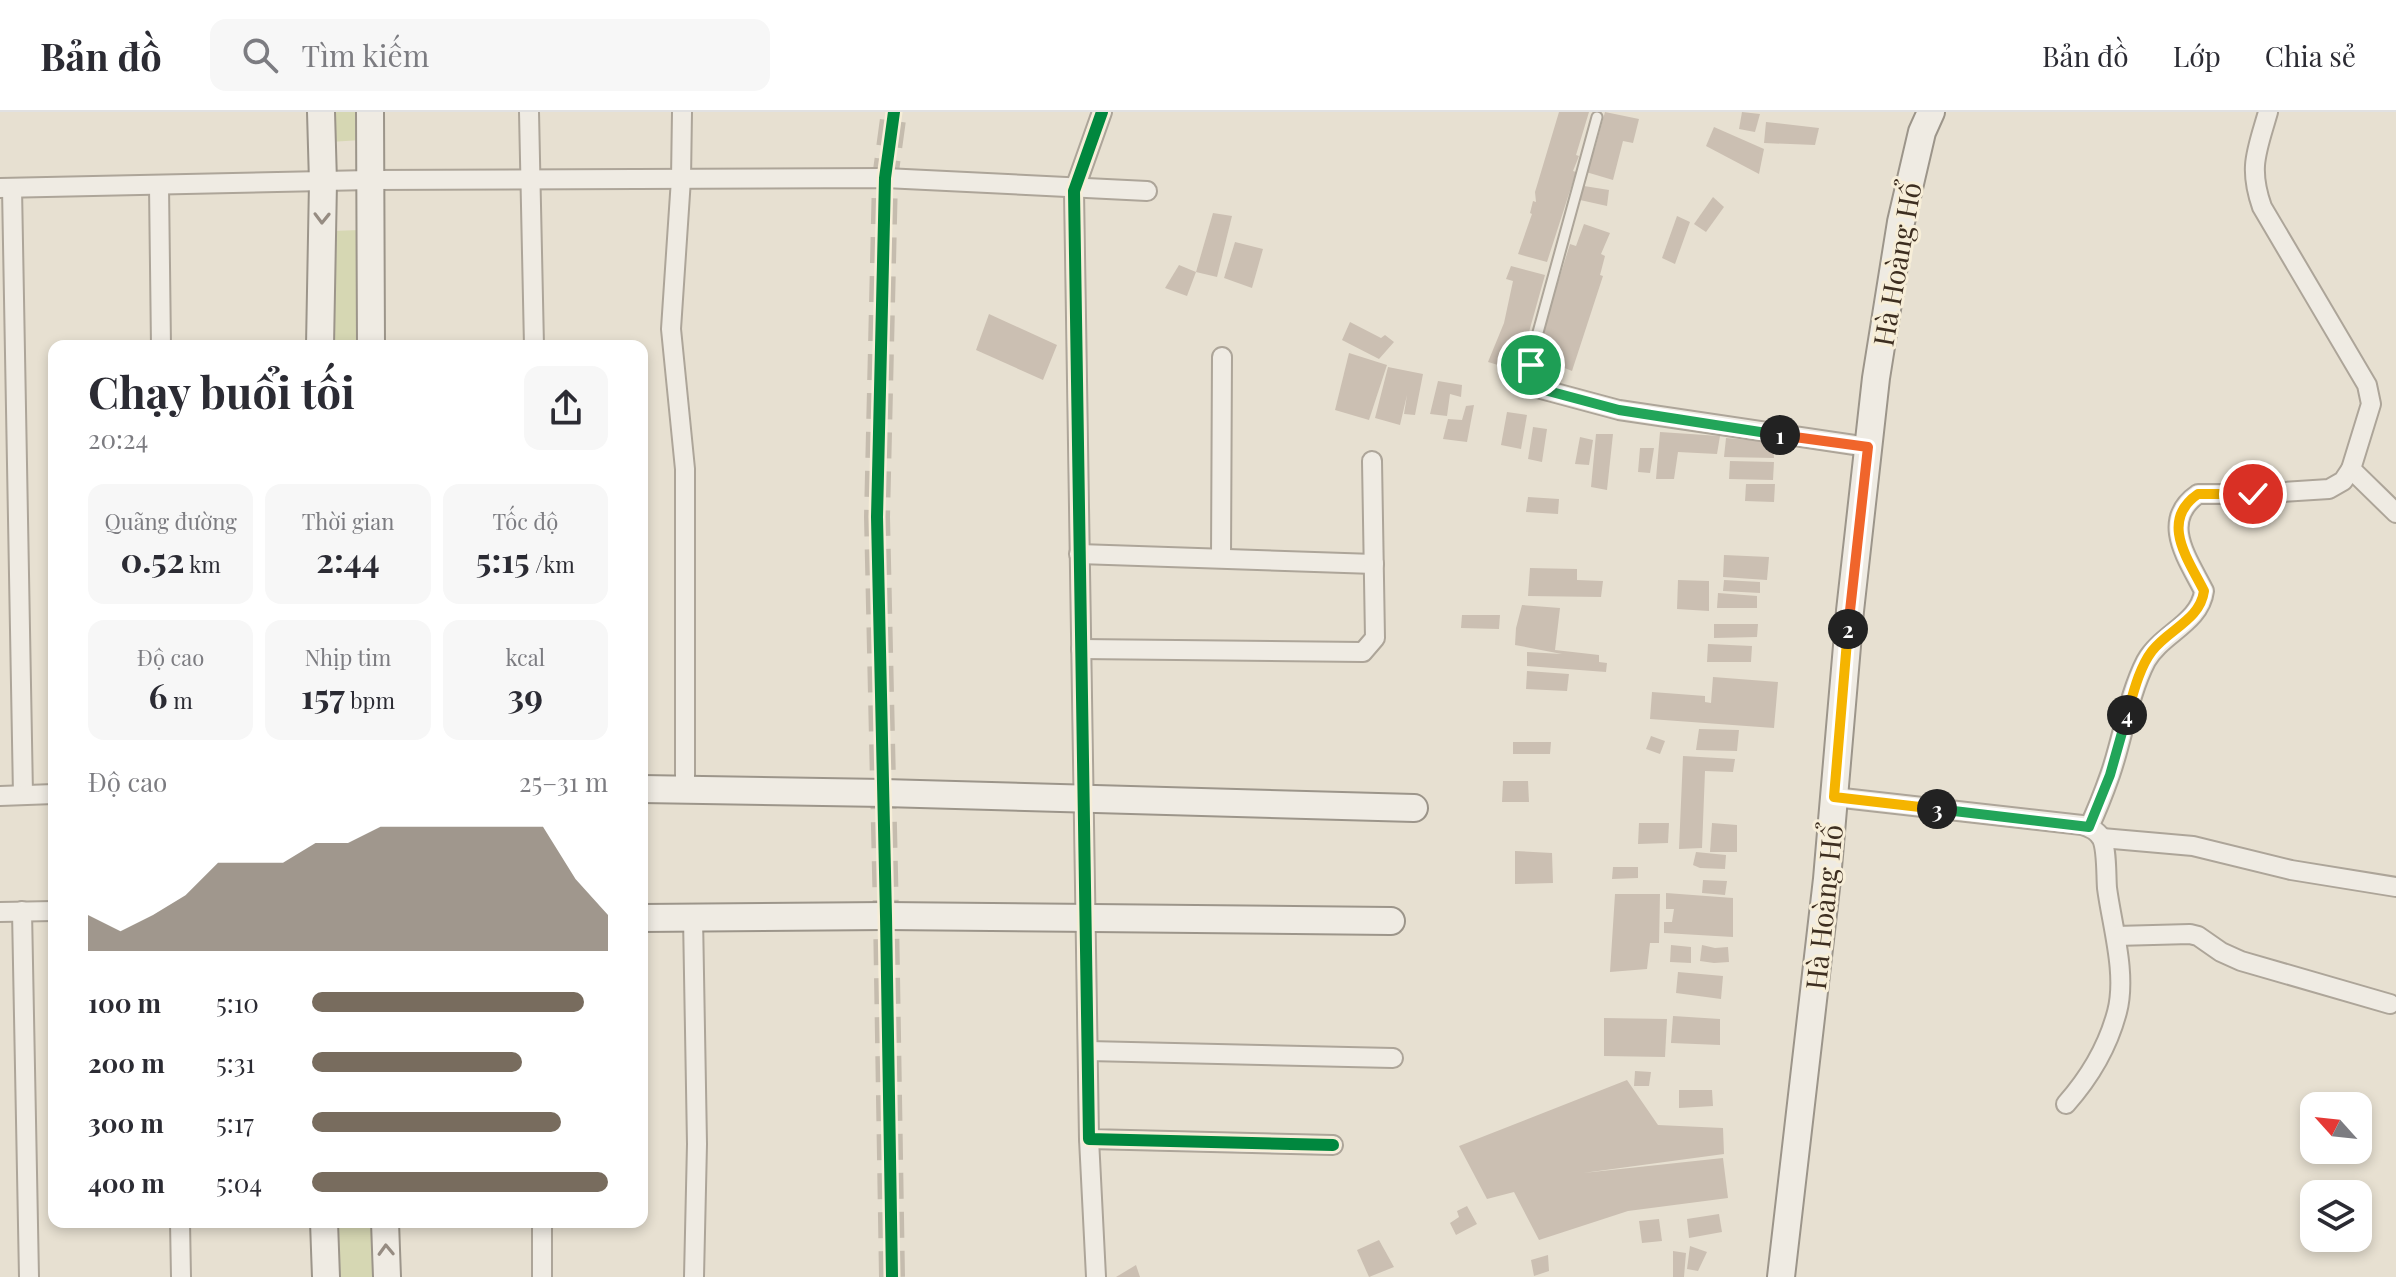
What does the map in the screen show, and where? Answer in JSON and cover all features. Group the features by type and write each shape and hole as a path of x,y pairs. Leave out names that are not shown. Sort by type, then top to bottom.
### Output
{"street":[{"path":"320,340 321,112"},
{"path":"370,112 371,340"},
{"path":"529,112 534,340"},
{"path":"682,112 671,329 685,469 685,789"},
{"path":"1096,1277 1084,918 1075,188 1102,112"},
{"name":"Hà Hoàng Hổ","path":"1781,1277 1827,879 1850,611 1855,446 1876,378 1901,222 1922,132 1931,112"},
{"path":"2066,1104 2085,1083 2113,1028 2118,1007 2116,936 2095,833 2110,775 2144,665 2153,649 2192,616 2203,598 2204,591 2179,540 2178,522 2187,504 2198,494 2329,489 2343,481 2351,469 2371,404 2367,385 2262,207 2256,191 2253,165 2268,112"},
{"path":"23,795 6,188 370,180 885,178 1147,191"},
{"path":"159,186 161,340"},
{"path":"1221,558 1222,357"},
{"path":"1537,388 1619,410 1855,446"},
{"path":"1081,649 1363,652 1375,638 1372,461"},
{"path":"2351,469 2396,513"},
{"path":"1079,554 1374,564"},
{"path":"648,789 1414,808"},
{"path":"0,796 48,794"},
{"path":"1834,797 2193,846 2291,870 2396,887"},
{"path":"22,911 29,1277"},
{"path":"0,912 48,911"},
{"path":"648,918 886,916 1391,921"},
{"path":"693,917 697,1144 694,1277"},
{"path":"2116,936 2190,934 2241,961 2390,1004"},
{"path":"1088,1051 1393,1058"},
{"path":"1089,1139 1333,1145"},
{"path":"180,1228 181,1277"},
{"path":"324,1228 326,1277"},
{"path":"385,1228 387,1277"},
{"path":"542,1228 542,1277"}],"lane":[{"path":"1537,388 1531,358 1597,117"}],"green space":[{"path":"329,112 360,112 361,140 330,142"},
{"path":"361,230 362,340 330,340 331,231"},
{"path":"339,1228 371,1228 373,1277 340,1277"}],"building":[{"path":"1559,112 1589,112 1576,155 1579,156 1573,171 1576,172 1547,262 1518,254 1532,214 1533,201 1536,202 1535,192"},
{"path":"1605,112 1639,119 1633,143 1623,141 1613,180 1586,172"},
{"path":"1742,112 1760,114 1755,132 1739,129"},
{"path":"1766,122 1819,128 1815,145 1764,143"},
{"path":"1714,127 1764,149 1759,174 1706,146"},
{"path":"1584,186 1609,190 1607,206 1580,200"},
{"path":"1713,197 1724,207 1706,232 1694,224"},
{"path":"1213,213 1232,216 1217,277 1196,272"},
{"path":"1677,216 1690,222 1675,264 1662,258"},
{"path":"1584,224 1610,233 1601,254 1605,256 1600,275 1603,276 1572,371 1535,356 1570,244 1576,246"},
{"path":"1235,242 1263,249 1252,288 1224,278"},
{"path":"1179,265 1196,272 1187,296 1165,288"},
{"path":"1511,266 1545,275 1518,371 1488,362 1504,323 1513,281 1506,279"},
{"path":"989,314 1057,345 1043,380 976,350"},
{"path":"1350,322 1381,338 1385,335 1394,342 1379,359 1342,340"},
{"path":"1349,353 1387,365 1369,420 1335,410"},
{"path":"1388,367 1423,374 1415,415 1404,414 1407,395 1400,425 1375,418"},
{"path":"1438,381 1462,385 1461,397 1450,394 1447,416 1430,414"},
{"path":"1474,405 1467,442 1443,439 1448,419 1462,420 1466,406"},
{"path":"1507,412 1527,415 1521,449 1501,445"},
{"path":"1533,427 1547,429 1542,462 1528,459"},
{"path":"1660,432 1720,436 1717,454 1678,452 1674,479 1656,479"},
{"path":"1596,434 1613,434 1607,490 1591,487"},
{"path":"1580,437 1593,440 1589,465 1575,464"},
{"path":"1726,438 1773,442 1774,458 1724,457"},
{"path":"1640,448 1654,448 1650,473 1638,472"},
{"path":"1730,461 1774,462 1773,480 1729,479"},
{"path":"1746,484 1775,484 1774,502 1745,501"},
{"path":"1528,497 1559,499 1558,514 1526,512"},
{"path":"1724,555 1769,557 1767,580 1723,577"},
{"path":"1530,568 1577,569 1577,580 1603,581 1601,597 1528,596"},
{"path":"1678,580 1709,581 1709,611 1677,609"},
{"path":"1724,580 1760,582 1760,593 1723,591"},
{"path":"1718,593 1757,596 1757,608 1717,608"},
{"path":"1522,605 1560,608 1555,650 1599,655 1599,662 1607,663 1606,672 1527,666 1527,652 1562,654 1515,645"},
{"path":"1462,615 1500,615 1499,629 1461,628"},
{"path":"1714,624 1758,624 1757,637 1714,638"},
{"path":"1708,644 1752,646 1751,662 1707,662"},
{"path":"1527,671 1569,674 1567,691 1526,689"},
{"path":"1713,677 1778,682 1774,728 1650,719 1652,692 1705,696 1705,702 1711,703"},
{"path":"1699,729 1739,730 1737,751 1696,750"},
{"path":"1651,736 1665,741 1660,754 1646,749"},
{"path":"1513,742 1551,742 1550,754 1513,754"},
{"path":"1683,756 1735,759 1733,772 1705,771 1702,848 1679,849"},
{"path":"1503,781 1528,781 1529,802 1502,802"},
{"path":"1639,823 1669,823 1668,843 1638,844"},
{"path":"1712,823 1737,825 1737,852 1710,852"},
{"path":"1515,851 1552,853 1553,883 1515,884"},
{"path":"1696,852 1726,855 1725,869 1693,865"},
{"path":"1613,867 1638,867 1638,878 1612,879"},
{"path":"1703,880 1727,881 1725,895 1702,893"},
{"path":"1666,893 1733,898 1733,937 1664,933 1664,922 1672,922 1674,909 1666,909"},
{"path":"1615,894 1660,894 1659,943 1650,943 1647,969 1610,972"},
{"path":"1671,945 1691,947 1691,963 1670,962"},
{"path":"1702,945 1728,947 1729,962 1700,961"},
{"path":"1678,972 1723,976 1721,999 1676,993"},
{"path":"1673,1016 1720,1019 1720,1045 1671,1043"},
{"path":"1604,1018 1667,1019 1665,1057 1604,1056"},
{"path":"1635,1071 1651,1072 1649,1086 1634,1086"},
{"path":"1627,1080 1658,1125 1723,1128 1724,1154 1583,1173 1723,1158 1728,1198 1628,1211 1539,1240 1514,1192 1487,1199 1459,1146"},
{"path":"1679,1090 1712,1090 1713,1106 1679,1108"},
{"path":"1467,1206 1477,1224 1456,1235 1450,1223 1459,1217 1457,1211"},
{"path":"1719,1214 1722,1232 1689,1238 1687,1219"},
{"path":"1659,1219 1662,1241 1642,1243 1639,1221"},
{"path":"1379,1240 1394,1267 1369,1277 1357,1250"},
{"path":"1690,1246 1707,1252 1698,1271 1687,1269"},
{"path":"1673,1251 1686,1253 1684,1277 1673,1277"},
{"path":"1548,1255 1549,1271 1534,1276 1531,1260"},
{"path":"1136,1265 1140,1277 1116,1277"}],"tunnel":[{"path":"892,1277 877,517 885,178 894,112"}],"cycle path":[{"path":"892,1277 877,517 885,178 894,112"},
{"path":"1102,112 1074,191 1089,1139 1333,1145"}],"route":[{"path":"1531,365 1537,388 1619,410 1868,447 1834,797 2089,827 2110,775 2144,665 2153,649 2192,616 2203,598 2204,591 2179,540 2180,515 2198,494 2253,494"}]}
